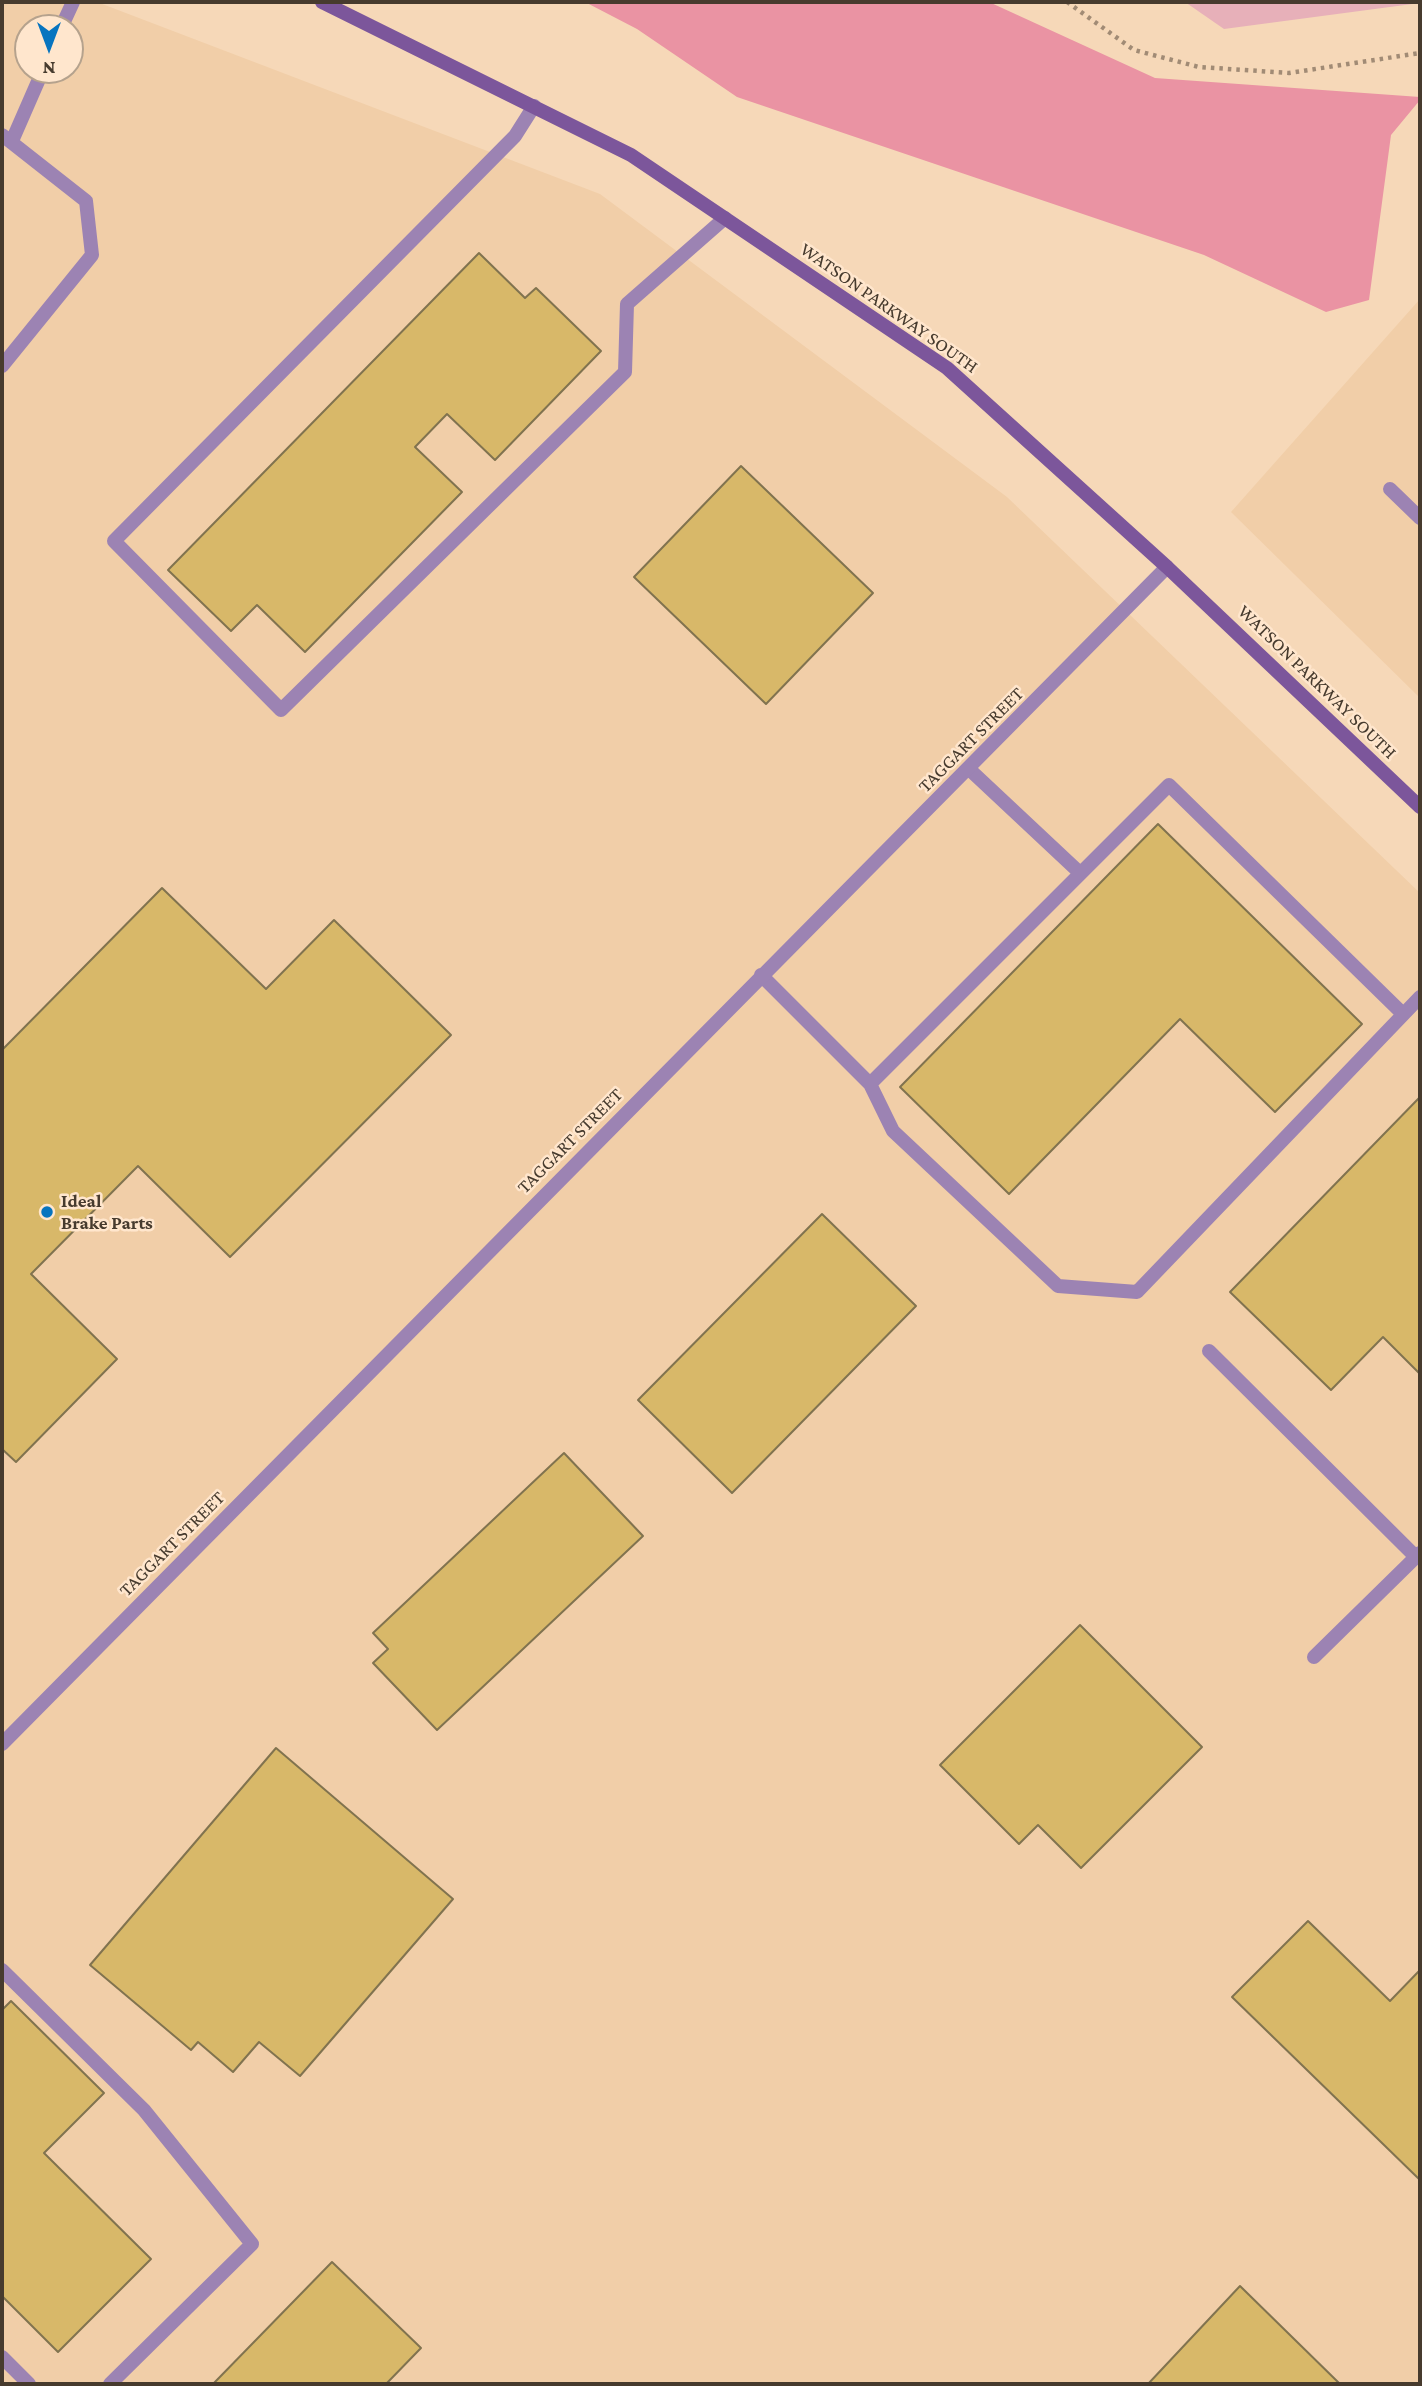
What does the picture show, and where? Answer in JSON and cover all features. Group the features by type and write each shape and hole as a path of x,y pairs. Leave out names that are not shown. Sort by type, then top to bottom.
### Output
{"main road":[{"name":"WATSON PARKWAY SOUTH","path":"322,2 631,155 947,368 1167,567 1420,807"}],"street":[{"path":"2,366 92,255 86,201 7,138 36,84"},
{"path":"534,106 515,136 114,541 281,709 625,372 626,304 725,218"},
{"path":"1391,489 1420,518"},
{"name":"TAGGART STREET","path":"2,1744 1167,567"},
{"path":"969,769 1080,873"},
{"path":"870,1084 1169,785 1403,1014"},
{"path":"761,975 870,1084 893,1132 1058,1286 1137,1292 1420,997"},
{"path":"1209,1351 1418,1555 1314,1657"},
{"path":"3,1974 144,2110 252,2244 110,2384"},
{"path":"2,2357 29,2384"}],"path":[{"path":"1071,3 1134,50 1199,66 1289,73 1420,52"}],"shaded area":[{"path":"2,2 97,2 600,194 1007,497 1420,893 1420,2384 2,2384"},
{"path":"585,2 989,2 1155,78 1420,97 1420,100 1391,135 1369,300 1326,312 1204,255 737,97 637,29"},
{"path":"1185,2 1420,2 1420,3 1224,29"},
{"path":"1420,299 1420,698 1231,512"}],"building":[{"path":"479,253 525,298 536,288 601,351 495,460 447,414 415,447 462,492 305,652 257,605 231,631 168,570"},
{"path":"741,466 873,593 766,704 634,577"},
{"path":"1158,824 1362,1024 1275,1112 1180,1019 1009,1194 900,1087"},
{"name":"Ideal Brake Parts","path":"162,888 266,989 334,920 451,1035 230,1257 138,1166 31,1274 117,1359 16,1462 2,1449 2,1050"},
{"path":"1420,1097 1420,1374 1383,1337 1331,1390 1230,1292"},
{"path":"822,1214 916,1306 732,1493 638,1400"},
{"path":"564,1453 643,1536 437,1730 373,1663 388,1649 373,1633"},
{"path":"1080,1625 1202,1747 1081,1868 1038,1825 1019,1844 940,1765"},
{"path":"276,1748 453,1899 300,2076 259,2042 233,2072 198,2042 191,2050 90,1965"},
{"path":"1308,1921 1390,2001 1420,1970 1420,2180 1232,1997"},
{"path":"11,2001 104,2093 44,2153 151,2259 58,2352 2,2296 2,2010"},
{"path":"332,2262 421,2348 386,2384 213,2384"},
{"path":"1240,2286 1340,2384 1148,2384"}],"place":[{"name":"Ideal Brake Parts","path":"47,1212"}]}
